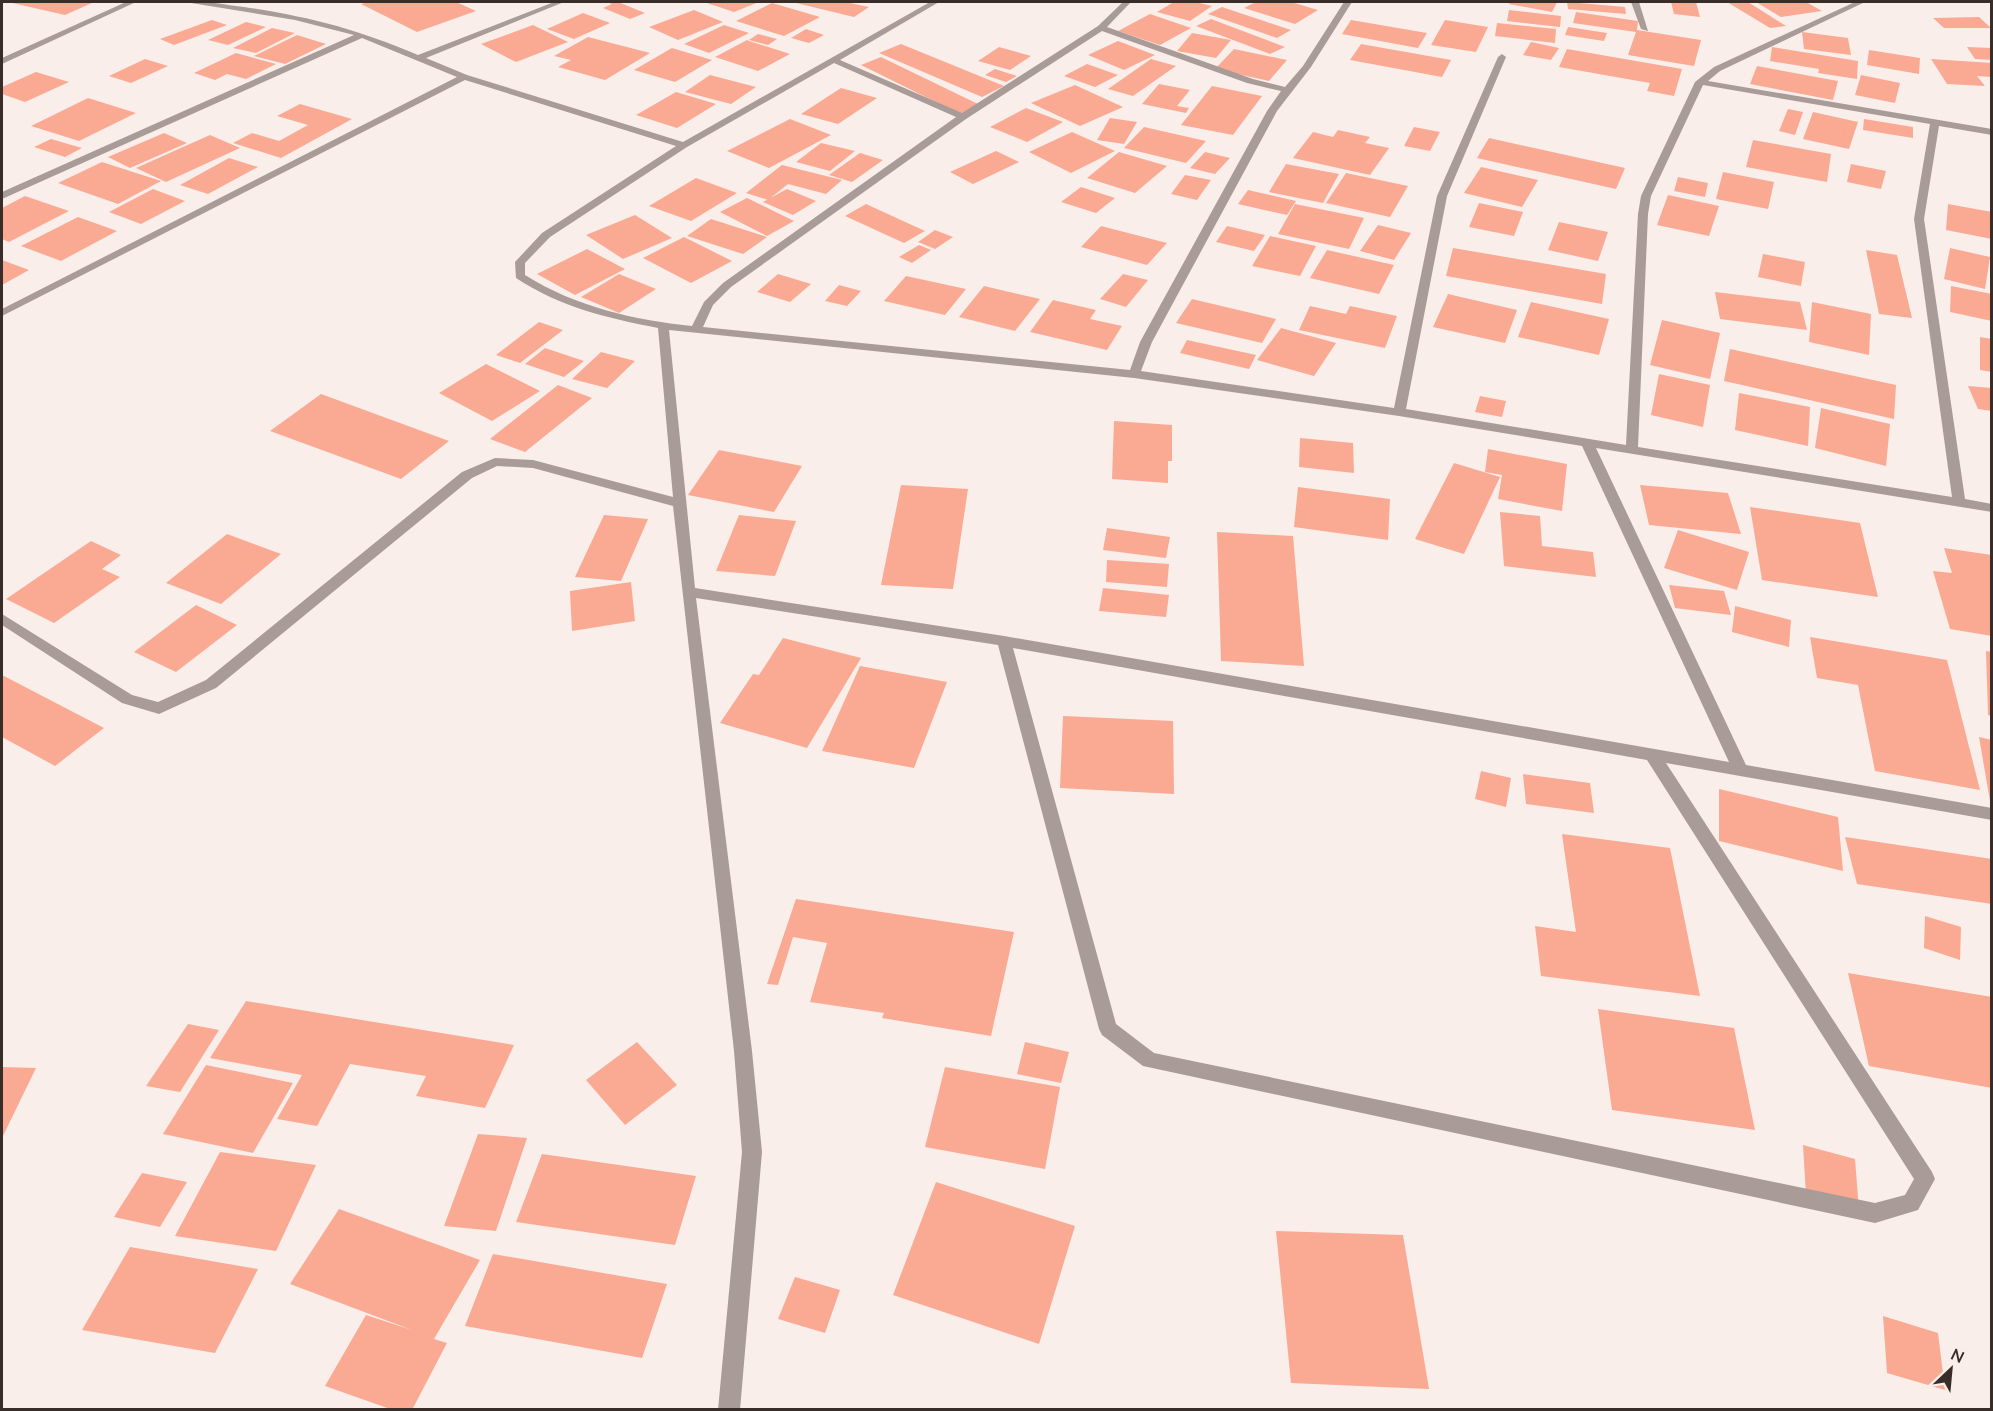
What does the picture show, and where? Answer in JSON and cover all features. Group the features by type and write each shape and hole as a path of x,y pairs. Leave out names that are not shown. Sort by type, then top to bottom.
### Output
{"street":[{"path":"2,61 132,2"},
{"path":"189,2 295,17 362,35 464,77 684,146"},
{"path":"418,58 560,2"},
{"path":"935,2 684,146 546,235 520,262 520,276 541,291 608,316 663,326 1134,374 1399,412 1992,508"},
{"path":"696,330 708,304 727,285 963,117 1101,28 1127,2"},
{"path":"1134,374 1146,342 1264,125 1287,90 1307,67 1347,2"},
{"path":"1635,2 1645,29"},
{"path":"1836,2 1857,4"},
{"path":"1632,450 1643,214 1647,196 1700,82 1717,69 1857,4"},
{"path":"1101,28 1250,81 1287,90"},
{"path":"2,196 362,35"},
{"path":"1399,412 1442,196 1502,57"},
{"path":"833,60 963,117"},
{"path":"2,313 464,77"},
{"path":"1700,82 1992,132"},
{"path":"1935,124 1919,219 1959,502"},
{"path":"1980,130 1992,127"},
{"path":"663,326 688,591 743,1051 752,1152 729,1410"},
{"path":"1587,442 1740,769"},
{"path":"2,619 127,699 159,708 212,684 467,475 495,462 533,464 679,503"},
{"path":"688,591 1004,641 1992,814"},
{"path":"1004,641 1108,1029 1149,1060 1875,1213 1911,1203 1925,1179 1652,754"}],"building":[{"path":"8,2 94,2 65,15"},
{"path":"369,2 456,2 476,11 417,32 361,4"},
{"path":"606,2 618,2 645,13 630,19 603,8 612,4"},
{"path":"704,2 759,2 734,12"},
{"path":"792,2 845,2 869,7 854,17"},
{"path":"1174,2 1195,2 1212,6 1190,21 1157,12"},
{"path":"1256,2 1291,2 1318,10 1295,24 1244,8"},
{"path":"1510,2 1557,2 1552,12 1509,4"},
{"path":"1567,2 1625,7 1626,14 1568,9"},
{"path":"1671,2 1696,2 1700,17 1674,14"},
{"path":"1727,2 1748,2 1786,26 1770,28"},
{"path":"1756,2 1806,2 1822,11 1781,17"},
{"path":"772,3 820,17 784,36 736,21"},
{"path":"1222,7 1291,30 1277,38 1208,14"},
{"path":"694,10 723,22 678,40 649,27"},
{"path":"1509,10 1561,16 1560,27 1507,21"},
{"path":"1576,12 1638,21 1637,30 1701,40 1694,66 1628,55 1636,32 1573,23"},
{"path":"583,13 610,23 574,39 547,29"},
{"path":"1150,14 1191,28 1160,45 1118,31"},
{"path":"1979,17 1991,28 1944,28 1933,18"},
{"path":"1211,19 1285,47 1270,54 1196,26"},
{"path":"212,20 227,25 174,45 160,39"},
{"path":"1351,20 1427,33 1418,48 1342,34"},
{"path":"1445,20 1488,27 1476,52 1431,45"},
{"path":"246,22 266,27 228,45 208,40"},
{"path":"1497,23 1556,29 1555,43 1495,36"},
{"path":"533,25 568,42 516,62 481,44"},
{"path":"724,25 749,33 709,53 684,44"},
{"path":"1568,27 1607,33 1604,41 1565,35"},
{"path":"272,28 295,33 256,53 233,48"},
{"path":"806,29 824,35 809,43 791,38"},
{"path":"1802,32 1848,38 1851,55 1804,49"},
{"path":"1192,33 1231,40 1216,58 1177,51"},
{"path":"758,34 777,39 768,45 749,40"},
{"path":"297,35 326,44 285,64 254,56"},
{"path":"588,37 650,53 605,80 558,67 571,60 554,56"},
{"path":"747,40 790,54 758,71 715,57"},
{"path":"1118,41 1155,55 1124,70 1088,55"},
{"path":"1531,42 1559,48 1551,60 1523,55"},
{"path":"901,44 1004,86 982,97 879,53"},
{"path":"1361,44 1451,60 1442,77 1350,60"},
{"path":"999,47 1031,56 1010,70 978,61"},
{"path":"1772,47 1858,61 1857,79 1818,73 1819,69 1770,61"},
{"path":"1967,47 1992,48 1992,60 1975,59"},
{"path":"672,48 712,60 675,82 634,70"},
{"path":"1234,49 1287,60 1269,81 1215,69"},
{"path":"1567,49 1682,69 1674,96 1647,91 1650,83 1559,67"},
{"path":"1869,50 1920,58 1919,74 1867,65"},
{"path":"236,53 276,64 246,79 227,74 215,80 194,73"},
{"path":"881,57 980,105 960,114 861,65"},
{"path":"145,59 168,66 131,83 109,76"},
{"path":"1151,59 1176,66 1133,96 1108,89"},
{"path":"1931,59 1992,63 1992,77 1977,76 1985,86 1947,84"},
{"path":"1087,64 1118,75 1095,87 1064,76"},
{"path":"1757,66 1838,81 1833,100 1750,84"},
{"path":"995,69 1017,76 1006,82 985,75"},
{"path":"36,72 69,82 25,102 2,94 2,87"},
{"path":"710,75 756,87 731,104 685,92"},
{"path":"1861,75 1900,83 1895,103 1855,95"},
{"path":"1159,84 1190,90 1177,106 1189,108 1186,113 1142,104"},
{"path":"1075,85 1123,107 1080,126 1031,103"},
{"path":"1212,86 1262,96 1233,135 1181,125"},
{"path":"841,88 877,98 838,124 801,114"},
{"path":"676,92 716,104 677,128 636,115"},
{"path":"88,98 136,113 79,141 31,126"},
{"path":"300,104 352,119 281,158 233,143 252,133 279,141 308,125 277,116"},
{"path":"1026,108 1063,122 1027,142 990,127"},
{"path":"1788,109 1803,112 1795,135 1779,131"},
{"path":"1813,112 1858,122 1849,149 1803,139"},
{"path":"1110,118 1137,122 1124,144 1097,140"},
{"path":"790,119 831,135 769,168 727,151"},
{"path":"1864,119 1913,127 1913,138 1863,130"},
{"path":"1144,127 1206,141 1186,163 1124,148"},
{"path":"1414,127 1440,132 1430,151 1404,146"},
{"path":"1338,130 1370,137 1365,143 1389,148 1370,175 1293,158 1313,132 1333,137"},
{"path":"1072,132 1115,151 1071,173 1029,152"},
{"path":"164,133 187,143 130,168 108,157"},
{"path":"210,135 240,148 166,182 136,168"},
{"path":"1489,138 1625,168 1616,189 1477,158"},
{"path":"51,139 82,148 65,157 34,147"},
{"path":"1753,140 1831,154 1827,182 1746,167"},
{"path":"821,143 855,151 830,171 796,162"},
{"path":"996,151 1019,162 973,184 950,172"},
{"path":"1119,152 1167,166 1135,193 1087,178"},
{"path":"1205,152 1230,158 1215,174 1190,168"},
{"path":"860,153 883,160 852,182 829,175"},
{"path":"229,158 258,167 208,194 180,185"},
{"path":"102,162 161,181 118,204 58,183"},
{"path":"1286,164 1339,174 1323,203 1269,192"},
{"path":"1851,164 1886,171 1881,189 1847,182"},
{"path":"782,165 842,180 826,194 788,184 768,200 746,193"},
{"path":"1481,167 1538,180 1522,207 1464,193"},
{"path":"1723,172 1774,182 1768,209 1716,199"},
{"path":"1346,173 1408,186 1390,217 1326,203"},
{"path":"1185,175 1211,180 1197,200 1171,194"},
{"path":"1678,177 1708,183 1705,197 1674,191"},
{"path":"696,178 737,193 691,221 649,206"},
{"path":"1081,187 1115,198 1096,213 1061,202"},
{"path":"153,189 185,201 141,224 109,212"},
{"path":"787,189 816,201 793,215 763,202"},
{"path":"1248,190 1296,201 1287,215 1238,204"},
{"path":"1668,195 1719,206 1709,236 1657,225"},
{"path":"25,196 69,211 9,242 2,239 2,208"},
{"path":"747,198 794,221 767,236 720,212"},
{"path":"1479,203 1523,212 1514,236 1469,227"},
{"path":"866,204 925,231 904,243 845,216"},
{"path":"1295,204 1364,218 1349,249 1278,234"},
{"path":"1948,204 1992,212 1992,239 1946,230"},
{"path":"635,215 672,238 623,259 586,235"},
{"path":"78,217 117,231 61,261 21,246"},
{"path":"711,219 767,237 743,254 687,236"},
{"path":"1559,222 1608,232 1598,261 1548,250"},
{"path":"1378,225 1411,233 1394,260 1360,251"},
{"path":"1101,226 1167,243 1147,265 1081,247"},
{"path":"1227,226 1265,235 1254,251 1216,242"},
{"path":"935,230 953,237 935,249 918,242"},
{"path":"1270,236 1316,246 1300,276 1252,266"},
{"path":"684,237 732,261 691,283 643,258"},
{"path":"919,245 931,250 912,263 899,257"},
{"path":"1453,248 1606,274 1602,304 1446,276"},
{"path":"1950,248 1990,257 1985,289 1944,279"},
{"path":"587,249 625,269 575,295 537,274"},
{"path":"1327,250 1394,265 1379,294 1310,278"},
{"path":"1866,250 1897,255 1912,318 1879,314"},
{"path":"1763,254 1805,262 1801,286 1758,277"},
{"path":"2,260 29,270 2,285"},
{"path":"619,274 656,289 619,313 581,297"},
{"path":"778,274 811,284 790,302 757,292"},
{"path":"1123,274 1148,280 1126,307 1100,299"},
{"path":"906,276 966,289 945,315 884,301"},
{"path":"839,285 861,291 847,306 825,301"},
{"path":"984,286 1040,299 1015,331 959,317"},
{"path":"1951,286 1992,294 1992,321 1950,312"},
{"path":"1715,292 1800,302 1807,330 1720,319"},
{"path":"1448,294 1517,310 1505,343 1433,327"},
{"path":"1192,299 1276,319 1262,343 1176,323"},
{"path":"1053,300 1096,310 1090,319 1122,326 1107,350 1030,332"},
{"path":"1531,302 1609,319 1599,355 1518,337"},
{"path":"1812,302 1871,314 1869,355 1809,342"},
{"path":"1310,306 1346,314 1350,306 1397,316 1385,348 1299,330"},
{"path":"1662,320 1720,333 1710,379 1650,365"},
{"path":"539,322 563,330 520,363 496,355"},
{"path":"1281,328 1336,343 1314,376 1257,360"},
{"path":"1980,337 1992,339 1992,372 1980,370"},
{"path":"1187,340 1256,355 1249,369 1180,353"},
{"path":"545,348 584,361 564,377 525,364"},
{"path":"1730,349 1896,385 1894,419 1724,381"},
{"path":"601,352 635,361 607,388 572,379"},
{"path":"486,364 540,391 492,421 439,393"},
{"path":"1659,374 1710,385 1703,427 1651,415"},
{"path":"558,385 592,398 525,452 490,439"},
{"path":"1968,386 1992,388 1992,411 1978,409"},
{"path":"1739,393 1810,407 1808,446 1735,430"},
{"path":"321,394 449,441 401,479 270,431"},
{"path":"1480,396 1506,401 1502,417 1475,412"},
{"path":"1821,408 1890,424 1886,466 1815,448"},
{"path":"1114,421 1172,425 1172,461 1168,461 1168,483 1112,479"},
{"path":"1300,438 1353,443 1354,473 1299,467"},
{"path":"1488,449 1567,464 1562,511 1498,499 1502,475 1485,472"},
{"path":"719,450 802,466 774,512 688,495"},
{"path":"1454,463 1500,477 1464,554 1415,539"},
{"path":"901,485 968,489 953,589 881,585"},
{"path":"1640,485 1728,493 1741,534 1649,525"},
{"path":"1298,487 1390,499 1388,540 1294,527"},
{"path":"1750,507 1860,523 1878,597 1762,580"},
{"path":"1500,512 1540,516 1542,546 1593,552 1596,577 1504,566"},
{"path":"604,515 648,519 621,581 575,577"},
{"path":"739,515 796,521 775,576 716,571"},
{"path":"1107,528 1170,537 1166,558 1103,550"},
{"path":"1678,530 1749,552 1737,590 1664,568"},
{"path":"1217,532 1293,536 1304,666 1221,661"},
{"path":"227,534 281,554 221,604 166,583"},
{"path":"91,541 121,555 102,569 120,577 54,623 6,599"},
{"path":"1944,548 1992,555 1992,636 1950,629 1933,571 1952,573"},
{"path":"1107,560 1169,564 1167,587 1106,582"},
{"path":"631,582 635,621 572,631 570,591"},
{"path":"1669,585 1724,591 1731,615 1675,608"},
{"path":"1103,588 1169,595 1166,617 1099,611"},
{"path":"196,605 237,625 176,672 134,652"},
{"path":"1735,606 1791,620 1789,647 1732,632"},
{"path":"1810,637 1947,660 1980,790 1875,771 1858,685 1817,678"},
{"path":"783,638 861,658 807,748 720,723 753,674 759,675"},
{"path":"1986,651 1992,652 1992,716 1988,715"},
{"path":"860,666 947,682 914,768 822,751"},
{"path":"2,675 104,728 55,766 2,737"},
{"path":"1063,716 1173,721 1174,794 1060,788"},
{"path":"1979,737 1992,740 1992,801 1990,801"},
{"path":"1481,771 1511,778 1506,807 1475,799"},
{"path":"1523,774 1590,783 1594,813 1526,804"},
{"path":"1719,789 1838,817 1843,871 1719,841"},
{"path":"1562,834 1670,848 1700,996 1541,976 1535,926 1576,932"},
{"path":"1845,837 1992,859 1992,904 1857,884"},
{"path":"796,899 1014,932 991,1036 882,1018 884,1013 810,1002 827,943 793,937 778,985 767,984"},
{"path":"1925,916 1961,927 1960,960 1924,948"},
{"path":"1848,973 1992,997 1992,1088 1869,1066"},
{"path":"246,1001 514,1045 485,1108 416,1096 426,1076 350,1064 317,1126 277,1119 302,1075 210,1058"},
{"path":"1598,1009 1734,1028 1755,1130 1612,1110"},
{"path":"188,1024 219,1030 180,1092 146,1086"},
{"path":"637,1042 677,1085 625,1125 586,1080"},
{"path":"1025,1042 1069,1052 1061,1083 1017,1074"},
{"path":"206,1065 293,1083 253,1153 163,1134"},
{"path":"2,1067 36,1068 2,1138"},
{"path":"945,1067 1060,1087 1045,1169 925,1147"},
{"path":"478,1134 527,1138 496,1231 444,1226"},
{"path":"1803,1145 1855,1159 1859,1210 1806,1195"},
{"path":"220,1152 316,1165 276,1251 175,1236"},
{"path":"542,1154 696,1176 675,1245 516,1222"},
{"path":"142,1173 187,1182 160,1227 114,1217"},
{"path":"936,1182 1075,1226 1039,1344 893,1295"},
{"path":"339,1209 480,1260 434,1339 447,1343 412,1410 393,1410 325,1386 366,1315 412,1330 290,1284"},
{"path":"1276,1231 1403,1235 1429,1389 1291,1383"},
{"path":"130,1247 258,1269 215,1353 82,1330"},
{"path":"493,1254 667,1284 642,1358 465,1326"},
{"path":"795,1277 840,1290 825,1333 778,1319"},
{"path":"1883,1316 1938,1333 1945,1390 1887,1373"}]}
